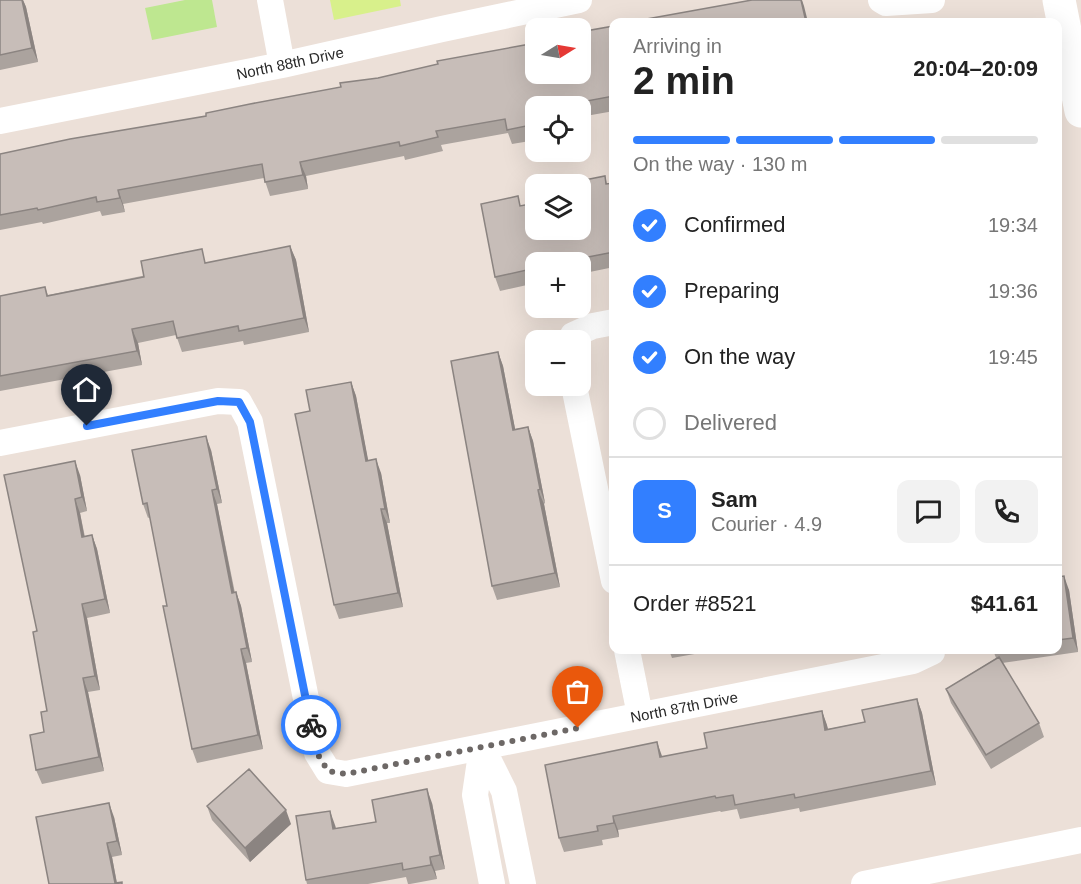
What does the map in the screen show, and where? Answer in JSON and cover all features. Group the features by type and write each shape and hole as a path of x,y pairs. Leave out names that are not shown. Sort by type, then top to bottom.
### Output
{"main road":[{"path":"1059,0 1081,111"}],"street":[{"path":"270,0 282,65"},
{"name":"North 88th Drive","path":"0,121 282,65 579,0"},
{"path":"885,1 932,0"},
{"path":"586,330 609,323"},
{"path":"576,396 609,557"},
{"name":"North 87th Drive","path":"0,443 218,401 239,402 250,422 317,753 328,771 346,774 913,661 925,654"},
{"path":"628,654 640,715"},
{"path":"482,747 475,795 492,884"},
{"path":"482,747 504,791 523,884"},
{"path":"864,884 1081,840"}],"green space":[{"path":"185,0 212,0 217,27 152,40 145,8"},
{"path":"330,0 400,0 401,6 334,20"}],"building":[{"path":"0,0 22,0 32,48 0,55"},
{"path":"752,0 801,0 805,18 652,18"},
{"path":"609,27 609,97 591,100 591,96 525,96 525,126 507,130 505,119 436,131 438,137 400,146 399,142 300,162 303,175 265,182 262,164 118,190 120,198 97,202 96,197 38,210 37,208 0,215 0,154 70,139 206,116 206,113 341,87 340,83 378,78 438,64 437,61 525,45 525,84 591,84 591,30"},
{"path":"605,176 606,184 609,184 609,253 591,256 591,252 525,252 525,270 495,277 481,204 518,196 520,206 525,205 525,240 591,240 591,179"},
{"path":"290,246 304,318 239,331 238,326 177,338 173,321 132,329 137,351 0,376 0,296 45,287 47,296 144,277 141,261 202,249 205,263"},
{"path":"498,352 513,430 528,427 555,573 492,586 451,361"},
{"path":"351,382 366,461 376,459 385,509 381,509 398,593 334,605 295,414 310,411 306,390"},
{"path":"206,436 217,489 212,490 232,593 236,592 247,648 241,649 258,735 192,749 163,606 167,606 147,503 143,504 132,450"},
{"path":"75,461 82,497 75,499 82,537 92,535 105,599 82,604 95,676 83,678 99,757 36,770 30,735 44,732 41,712 47,711 33,632 37,631 4,475"},
{"path":"1062,576 1064,576 1073,638 1062,639"},
{"path":"999,657 1039,723 986,755 946,689"},
{"path":"917,699 931,771 795,798 794,794 735,805 733,795 716,798 715,796 613,816 614,823 597,826 598,831 559,838 545,765 657,742 660,757 707,748 704,733 822,711 825,730 865,722 862,710"},
{"path":"249,769 286,810 245,848 207,806"},
{"path":"427,789 440,855 430,857 431,865 403,870 402,863 306,880 296,816 330,811 333,829 376,822 372,800"},
{"path":"109,803 117,841 107,843 115,883 122,882 122,884 49,884 36,817"}],"way so far":[{"path":"311,725 317,753 328,771 346,774 578,728"}],"route":[{"path":"87,426 218,401 239,402 250,422 311,725"}]}
